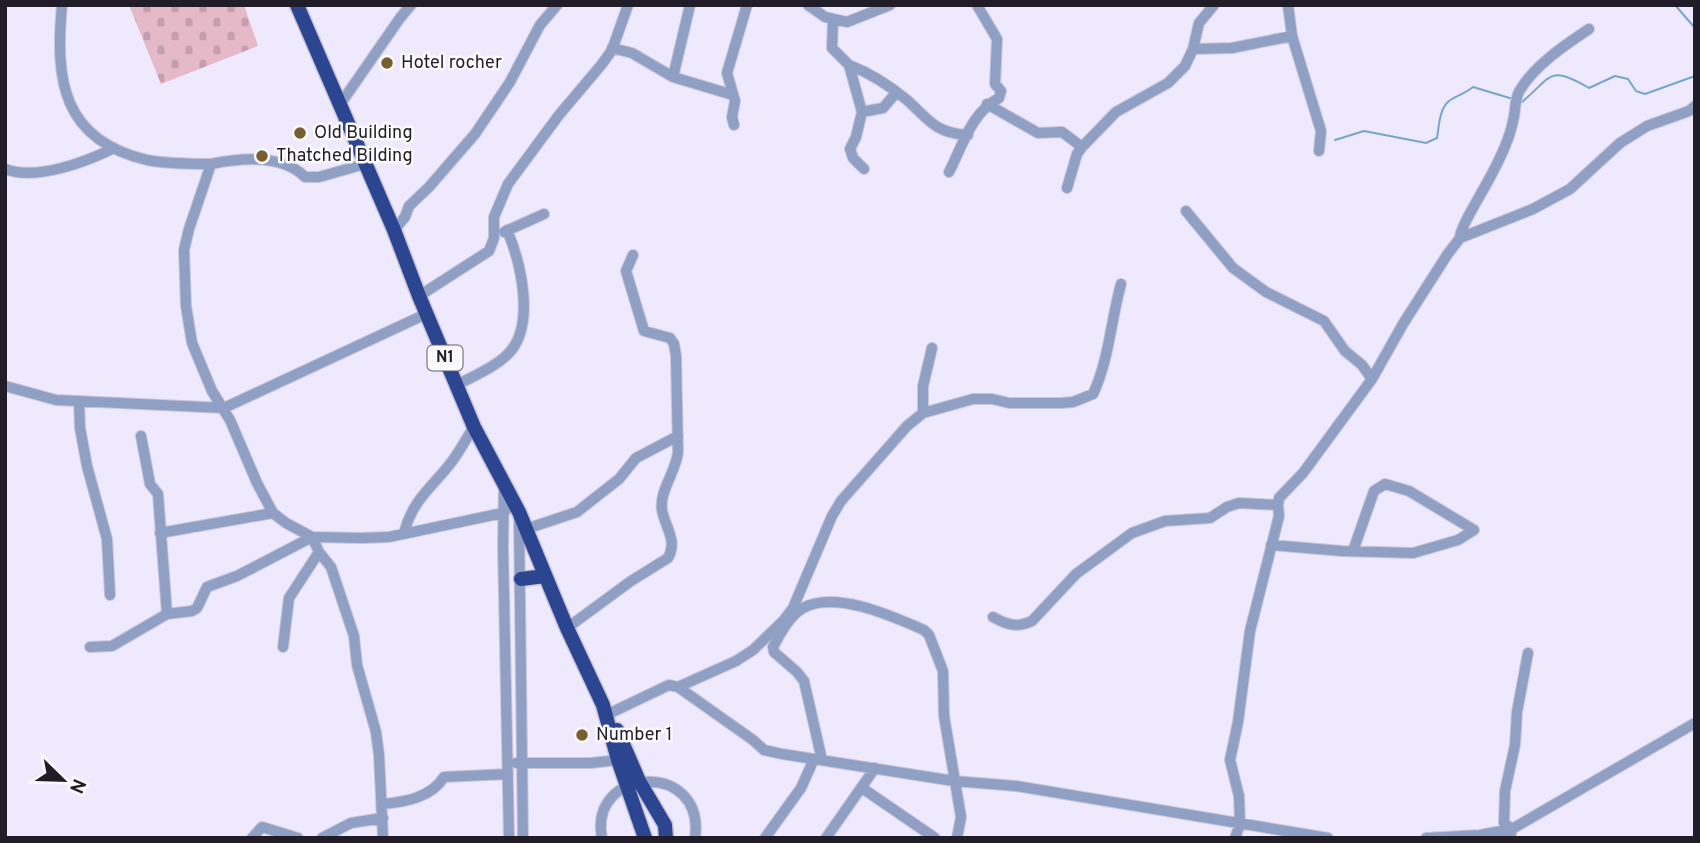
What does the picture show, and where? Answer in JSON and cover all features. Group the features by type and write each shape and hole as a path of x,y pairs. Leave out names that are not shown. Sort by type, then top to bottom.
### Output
{"highway":[{"name":"N1","path":"297,5 394,230 426,314 474,426 517,507 567,628 606,712 632,783 645,838"},
{"path":"521,579 545,576"},
{"name":"N1","path":"606,712 618,760 632,783 661,816 666,838"},
{"path":"640,821 661,816"}],"street":[{"path":"62,5 60,63 68,98 78,121 114,148 147,160 211,164 234,159 251,159 297,170 305,177 319,177 365,164"},
{"path":"339,106 411,5"},
{"path":"394,230 405,217 409,206 443,172 482,123 510,82 540,25 557,5"},
{"path":"419,296 486,255 494,238 494,217 508,184 559,115 603,64 628,5"},
{"path":"673,77 690,5"},
{"path":"734,125 732,117 735,104 727,73 747,5"},
{"path":"808,5 825,17 847,22 890,5"},
{"path":"949,173 975,118 987,104 999,98 1001,92 995,84 997,38 977,5"},
{"path":"1068,188 1077,153 1116,111 1171,80 1185,66 1193,49 1199,23 1214,5"},
{"path":"1288,5 1292,36 1321,131 1319,151"},
{"path":"833,19 832,48 849,65 870,73 904,98 935,127 949,133 968,135"},
{"path":"1460,238 1461,229 1472,214 1498,162 1513,122 1515,103 1520,90 1554,52 1588,29"},
{"path":"1193,49 1232,48 1292,36"},
{"path":"612,48 632,53 673,77 733,95"},
{"path":"849,65 862,112 850,149 853,158 864,169"},
{"path":"862,112 883,108 896,93"},
{"path":"987,104 1038,133 1062,132 1082,147"},
{"path":"1235,838 1240,824 1239,796 1230,760 1250,631 1262,590 1279,516 1278,505 1283,493 1303,473 1372,379 1403,324 1460,238 1533,209 1570,189 1620,143 1647,126 1689,111 1695,106"},
{"path":"5,170 29,174 68,167 114,148"},
{"path":"211,164 184,250 184,277 192,343 212,391 224,408 257,483 274,513 312,537 331,568 354,636 357,665 376,732 383,804 383,838"},
{"path":"1186,211 1233,268 1266,292 1324,321 1345,351 1362,365 1372,379"},
{"path":"494,238 544,214"},
{"path":"457,385 508,354 523,324 523,291 516,253 507,230"},
{"path":"567,628 631,581 668,558 673,545 662,510 662,496 677,467 674,344 665,335 647,333 641,325 626,271 633,255"},
{"path":"678,687 736,662 753,650 784,620 793,608 841,501 907,426 923,413 973,399 1009,403 1062,403 1073,402 1093,394 1109,347 1121,284"},
{"path":"5,386 36,396 79,401 224,408 426,314"},
{"path":"923,413 923,386 932,348"},
{"path":"79,401 80,428 87,466 107,540 110,596"},
{"path":"404,533 408,518 430,484 453,460 474,426"},
{"path":"141,436 150,484 158,494 166,614"},
{"path":"526,529 577,512 619,479 636,458 678,436"},
{"path":"90,647 112,646 166,614 192,611 197,608 207,587 237,576 312,537 389,537 503,513 517,507 521,579 520,723 523,836 509,836 503,513 505,482"},
{"path":"1271,545 1353,551 1413,554 1458,540 1474,530 1409,491 1385,484 1374,491 1353,551"},
{"path":"993,617 1007,625 1023,625 1032,621 1076,574 1132,533 1165,521 1210,518 1239,503 1278,505"},
{"path":"160,533 274,513"},
{"path":"283,647 289,598 319,552"},
{"path":"765,838 818,759 804,681 797,671 778,656 773,647 791,620 804,608 835,603 860,605 924,630 929,635 943,671 944,716 961,817 957,838"},
{"path":"1511,833 1504,823 1503,806 1528,653"},
{"path":"606,712 669,685 678,687 764,750 954,781 1016,786 1328,838"},
{"path":"507,723 520,723"},
{"path":"1426,838 1511,833 1695,723"},
{"path":"509,763 601,763 618,760"},
{"path":"826,838 875,768"},
{"path":"383,804 421,797 441,783 444,777 508,775"},
{"path":"602,838 601,822 604,811 616,793 632,783 663,782 685,797 692,809 696,822 695,838"},
{"path":"862,788 930,836"},
{"path":"322,838 351,823 383,818"},
{"path":"252,838 262,827 298,838"}],"green space":[{"path":"129,5 244,5 258,46 161,84"}],"waterway":[{"path":"1675,5 1695,28"},
{"path":"1522,102 1546,80 1558,75 1589,88 1615,76 1628,79 1636,91 1645,94 1695,76"},
{"path":"1335,140 1364,131 1426,143 1437,138 1440,118 1446,104 1473,87 1513,99"}],"place":[{"name":"Hotel rocher","path":"387,63"},
{"name":"Old Building","path":"300,133"},
{"name":"Thatched Bilding","path":"262,156"},
{"name":"Number 1","path":"582,735"}]}
